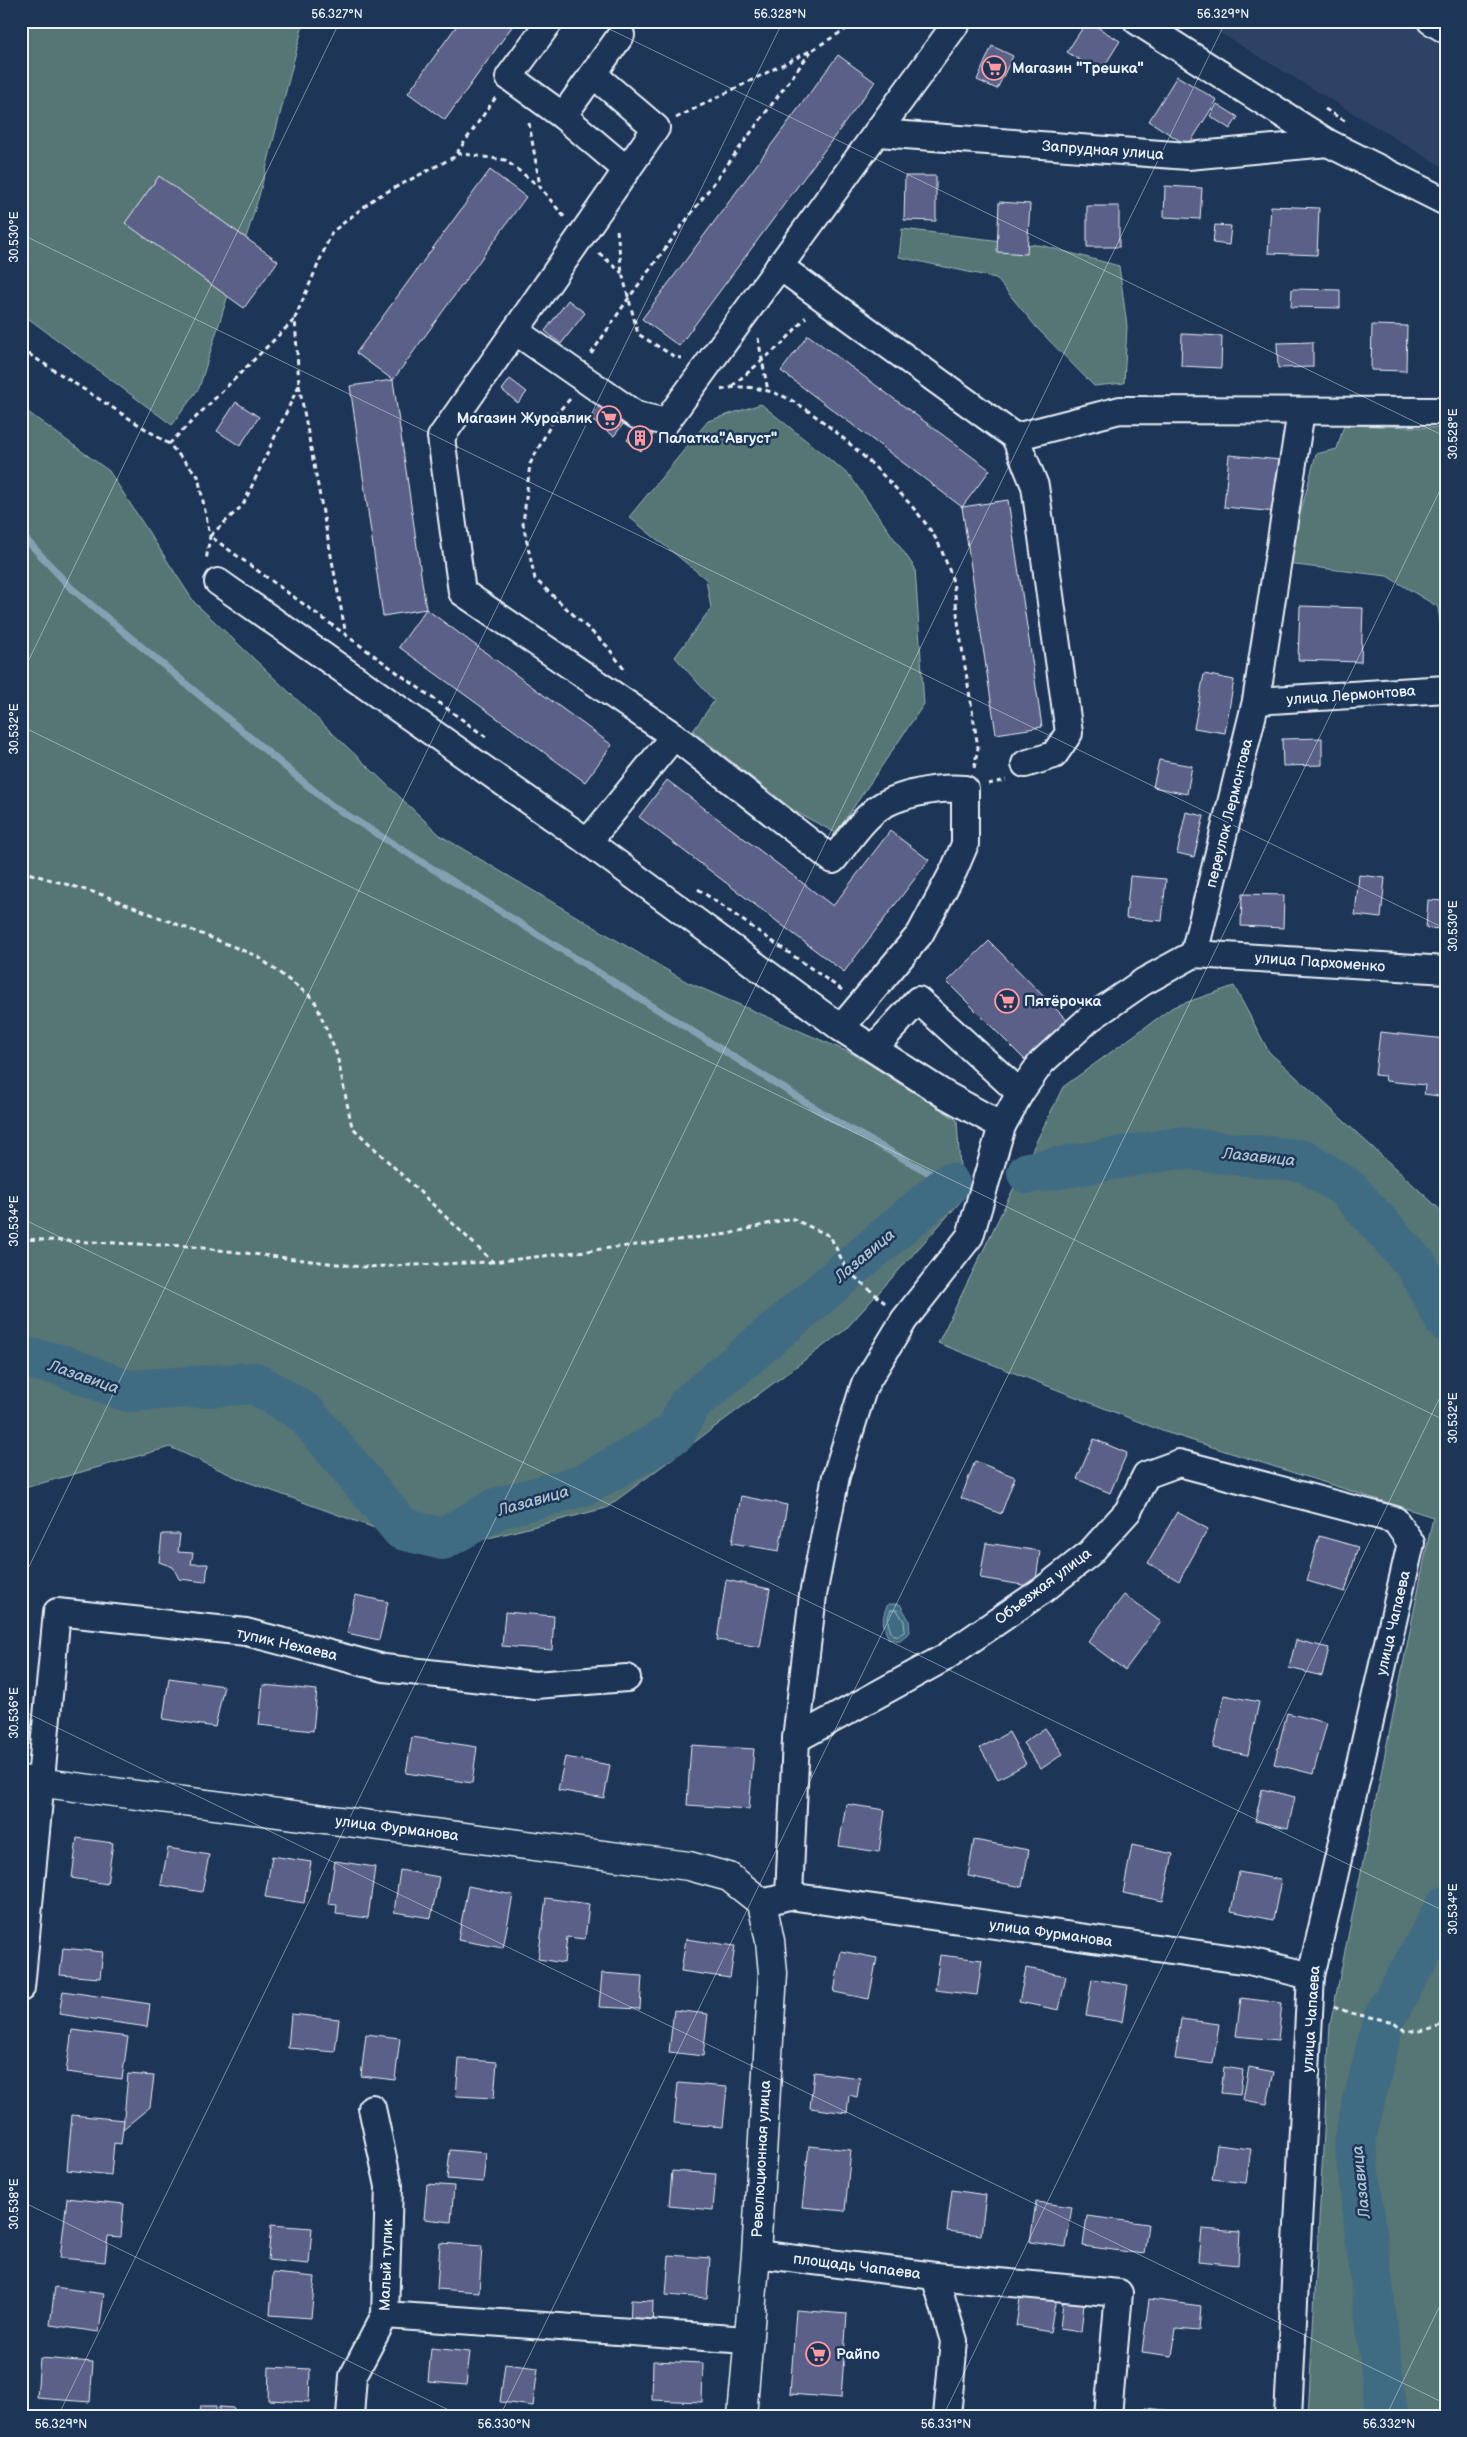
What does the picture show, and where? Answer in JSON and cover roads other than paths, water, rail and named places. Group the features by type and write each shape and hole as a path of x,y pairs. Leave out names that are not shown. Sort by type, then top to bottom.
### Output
{"main road":[{"name":"улица Фурманова","path":"30,1781 689,1866 729,1877 762,1903"},
{"name":"Революционная улица","path":"742,2416 747,2340 756,2254 773,1973 770,1941 762,1903"}],"street":[{"path":"550,21 516,83 563,116 627,170"},
{"path":"515,331 636,415 666,422 958,21"},
{"path":"1137,21 1328,144 1446,202"},
{"path":"1431,21 1446,30"},
{"path":"563,116 621,35"},
{"path":"594,75 656,128 441,437 462,592 674,736 832,860 871,813 896,800 940,788 965,789 965,844 920,934 841,1028"},
{"name":"Запрудная улица","path":"878,133 1188,156 1328,144"},
{"path":"779,266 1015,437 1035,486 1069,733 1054,755 1025,764"},
{"path":"1015,437 1120,410 1446,411"},
{"name":"переулок Лермонтова","path":"1194,954 1256,701 1300,411"},
{"path":"218,582 588,842 841,1028 944,1094 1002,1126"},
{"name":"улица Лермонтова","path":"1256,701 1446,689"},
{"path":"588,842 674,736"},
{"path":"762,1903 789,1896 796,1739 813,1595 836,1476 864,1386 904,1320 970,1236 1002,1126 1020,1092 1040,1063 1089,1019 1143,982 1194,954"},
{"name":"улица Пархоменко","path":"1194,954 1446,970"},
{"path":"874,1048 918,1000 1020,1092"},
{"name":"Объезжая улица","path":"796,1739 944,1658 1043,1590 1090,1553 1128,1510 1146,1474 1179,1463 1395,1520 1411,1543"},
{"name":"улица Чапаева","path":"1288,2416 1311,1983 1411,1543"},
{"name":"тупик Нехаева","path":"30,1781 57,1612 246,1632 384,1668 535,1685 627,1678"},
{"path":"21,1988 30,1781"},
{"name":"улица Фурманова","path":"789,1896 1249,1961 1311,1983"},
{"name":"Малый тупик","path":"350,2416 353,2376 385,2315 389,2186 372,2108"},
{"name":"площадь Чапаева","path":"756,2254 935,2276 954,2341 946,2416"},
{"path":"935,2276 1119,2292 1108,2416"},
{"path":"385,2315 747,2340"}],"water":[{"path":"888,1604 900,1604 909,1620 910,1632 899,1641 889,1639 885,1630 883,1618"}],"waterway":[{"path":"21,534 70,587 331,805 839,1123 949,1184"},
{"name":"Лазавица","path":"1028,1173 1178,1148 1305,1161 1348,1189 1417,1266 1446,1321"},
{"name":"Лазавица","path":"21,1357 61,1365 127,1391 255,1383 305,1413 402,1529 443,1539 498,1508 584,1485 675,1433 689,1405 949,1184"},
{"path":"1435,1300 1446,1295"},
{"name":"Лазавица","path":"1387,2416 1355,2139 1384,2018 1446,1907"}],"place":[{"name":"Магазин \"Трешка\"","path":"994,68"},
{"name":"Магазин Журавлик","path":"609,418"},
{"name":"Палатка\"Август\"","path":"640,438"},
{"name":"Пятёрочка","path":"1007,1001"},
{"name":"Райпо","path":"818,2354"}]}
